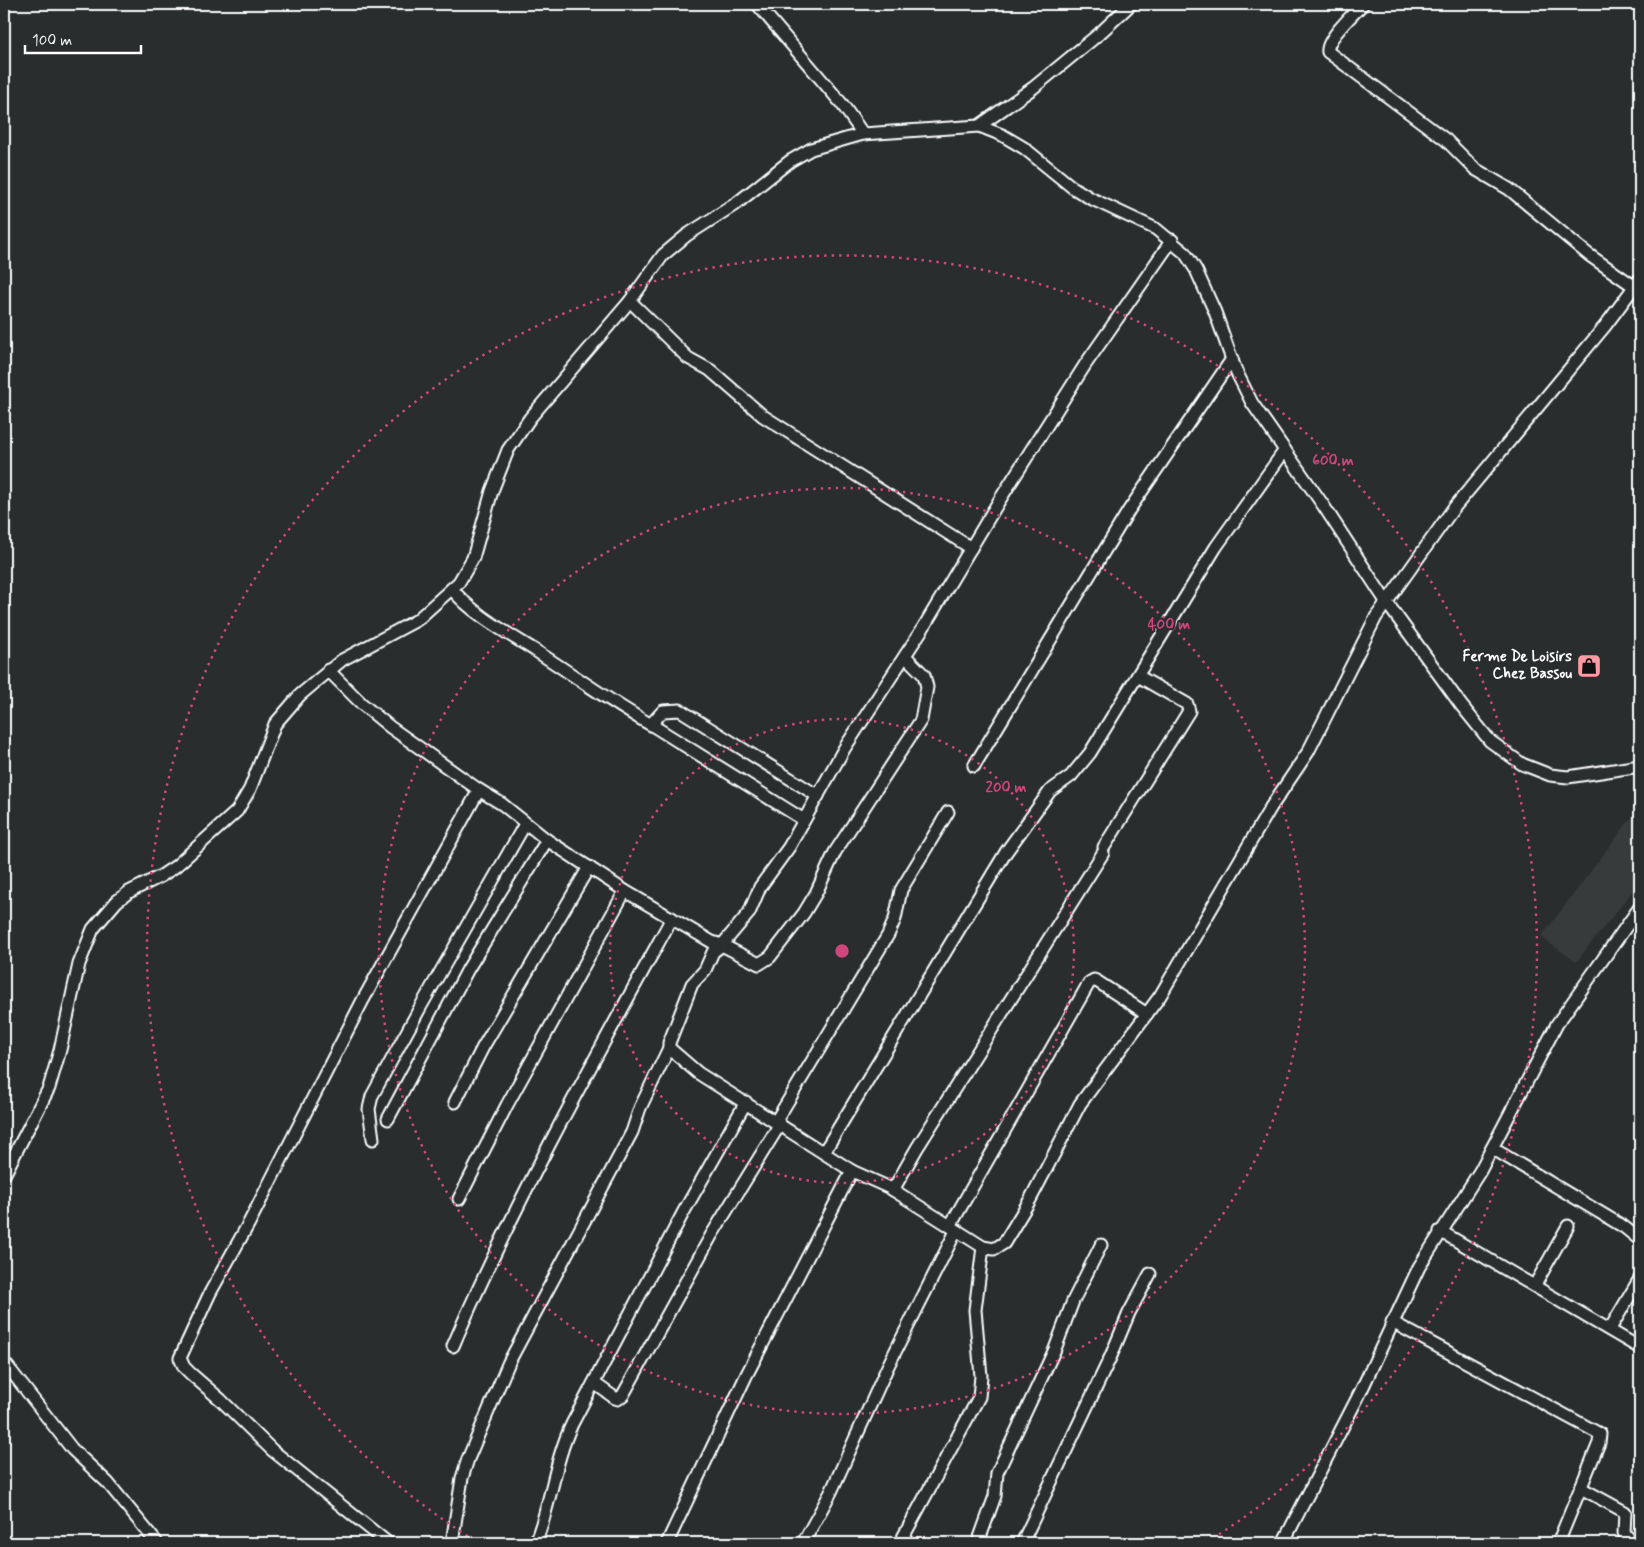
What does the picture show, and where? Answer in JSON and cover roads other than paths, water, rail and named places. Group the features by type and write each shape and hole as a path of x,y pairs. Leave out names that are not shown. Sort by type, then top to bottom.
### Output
{"street":[{"path":"757,4 842,104 863,134"},
{"path":"979,126 1033,88 1099,34 1131,4"},
{"path":"669,1048 698,1073 778,1122 852,1171 893,1190 983,1247 994,1248 1004,1242 1030,1200 1080,1104 1160,996 1271,807 1308,752 1361,643 1387,603 1453,509 1605,326 1637,283 1589,254 1509,189 1476,169 1446,140 1328,52 1327,48 1330,42 1363,4"},
{"path":"4,1175 51,1080 79,964 93,928 117,901 176,866 237,811 250,789 275,724 300,694 328,670 417,620 452,590 473,558 492,491 508,450 530,418 630,301 663,255 673,246 738,203 790,161 811,149 863,134 979,126 1002,135 1024,148 1060,178 1090,198 1150,226 1172,240 1185,253 1196,270 1252,403 1323,505 1387,603 1477,726 1497,746 1537,772 1568,777 1640,766"},
{"path":"452,1543 462,1478 468,1459 509,1362 632,1132 640,1108 669,1048 669,1043 686,1005 688,992 705,970 714,952 749,913 760,887 789,847 844,749 905,656 1089,358 1172,240"},
{"path":"630,301 688,358 710,370 763,416 970,548"},
{"path":"974,766 1129,510 1232,359"},
{"path":"824,1152 1006,852 1050,791 1071,776 1090,753 1216,547 1284,450"},
{"path":"452,590 499,627 602,696 804,820"},
{"path":"328,670 362,704 390,727 502,804 547,840 625,891 712,942 722,945 753,963 764,963 804,913 816,893 835,852 921,720 927,687 924,675 905,656"},
{"path":"893,1190 922,1140 1189,712 1187,704 1138,676"},
{"path":"653,726 654,719 663,711 677,709 818,796"},
{"path":"388,1543 272,1450 222,1400 184,1367 180,1358 210,1293 250,1223 363,1000 479,790"},
{"path":"594,1383 615,1398 618,1399 623,1395 711,1236 888,935 896,919 901,890 948,812"},
{"path":"373,1139 368,1110 372,1096 525,824"},
{"path":"388,1119 468,969 547,840"},
{"path":"455,1102 483,1047 589,867"},
{"path":"459,1199 507,1105 625,891"},
{"path":"1283,1543 1360,1393 1406,1290 1492,1148 1557,1024 1640,907"},
{"path":"453,1346 505,1236 593,1061 672,918"},
{"path":"803,1543 831,1492 953,1228 1089,983 1094,980 1098,982 1147,1014"},
{"path":"535,1543 545,1518 565,1442 683,1213 746,1102"},
{"path":"1492,1148 1624,1227 1640,1240"},
{"path":"667,1543 746,1376 852,1171"},
{"path":"1535,1285 1568,1226"},
{"path":"1440,1231 1640,1348"},
{"path":"978,1543 995,1496 997,1473 1056,1349 1073,1301 1101,1245"},
{"path":"900,1543 979,1397 982,1376 975,1310 983,1247"},
{"path":"1022,1543 1112,1356 1126,1319 1150,1274"},
{"path":"1610,1329 1639,1280"},
{"path":"1392,1322 1597,1432 1601,1438 1599,1444 1558,1543"},
{"path":"4,1362 72,1449 108,1483 157,1543"},
{"path":"1581,1488 1625,1512 1624,1534 1633,1543"}],"place":[{"name":"Ferme De Loisirs Chez Bassou","path":"1589,666"}]}
